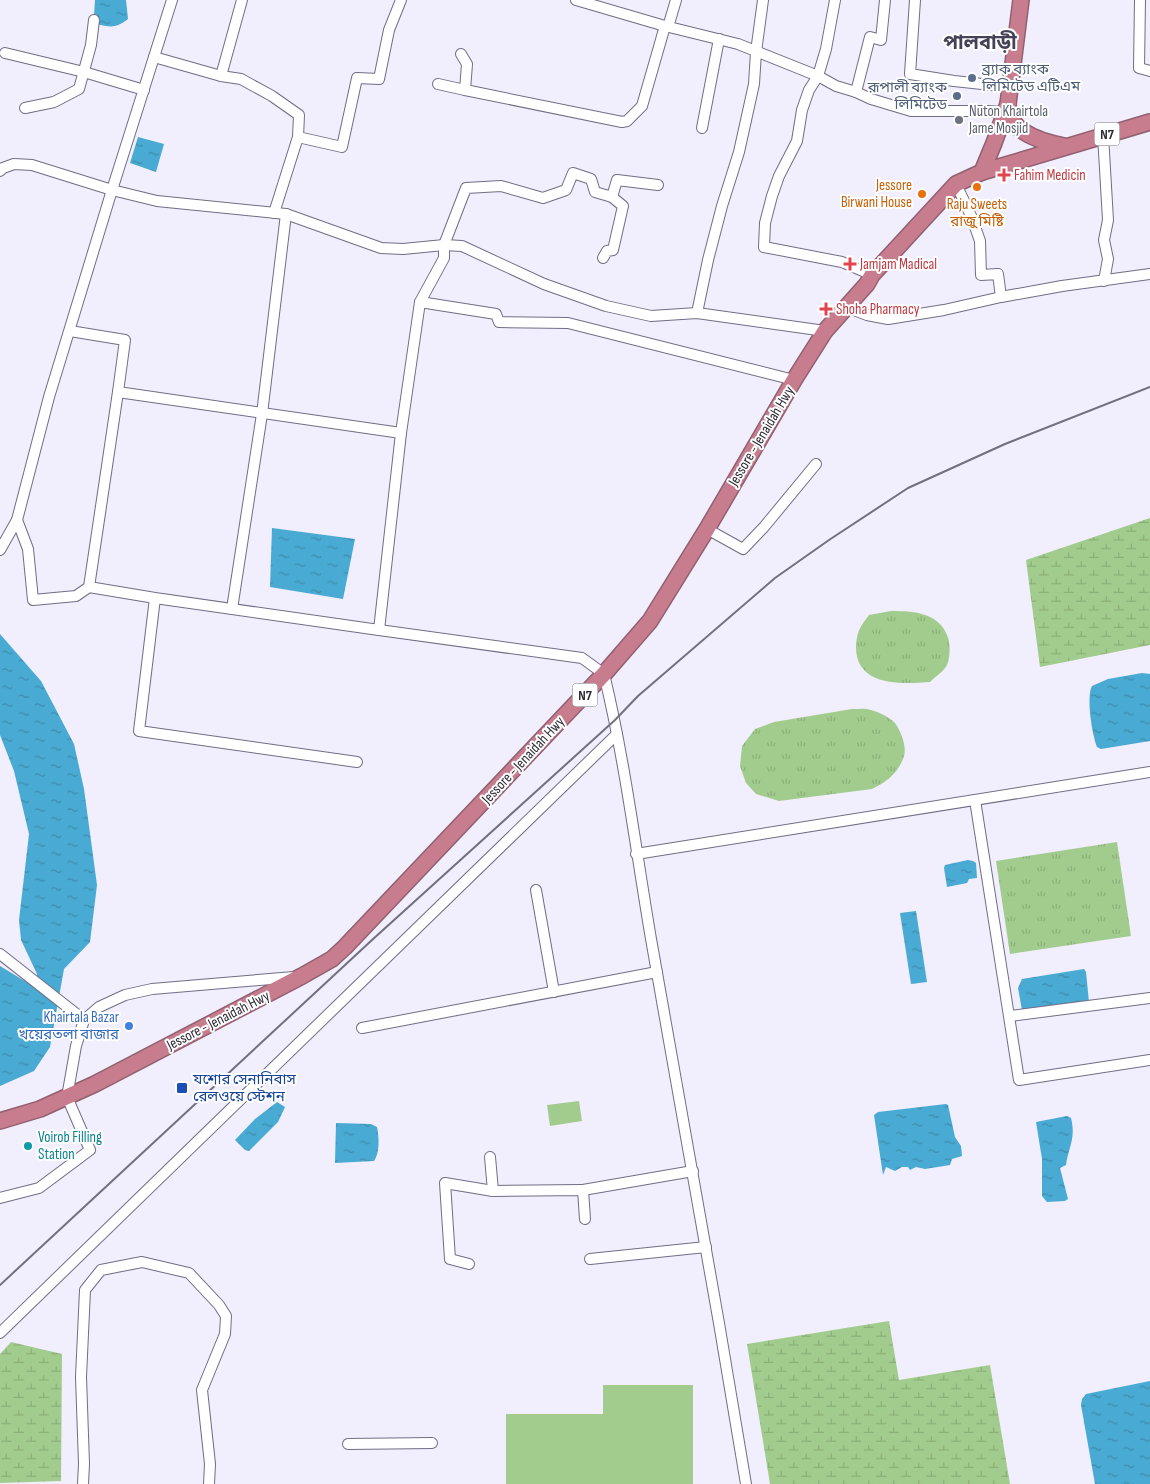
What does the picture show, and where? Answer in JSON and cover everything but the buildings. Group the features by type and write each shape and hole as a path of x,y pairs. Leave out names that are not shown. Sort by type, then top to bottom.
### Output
{"highway":[{"path":"982,172 1007,108 1021,0"},
{"name":"N7","path":"1007,108 1011,118 1021,129 1040,140 1064,146"},
{"name":"N7","path":"982,172 1064,146 1150,122"},
{"name":"Jessore - Jenaidah Hwy","path":"0,1121 40,1109 95,1084 302,976 332,959 345,947 604,674 650,621 825,331 872,275 956,184 982,172"}],"street":[{"path":"0,550 17,520 49,397 172,0"},
{"path":"221,76 242,0"},
{"path":"298,137 342,147 357,78 379,79 389,30 401,0"},
{"path":"576,0 666,26 738,44 818,76 836,86 856,92 871,100 911,111 986,111 1007,108"},
{"path":"438,84 622,122 627,121 642,106 666,26 676,0"},
{"path":"697,313 708,260 739,152 754,84 763,0"},
{"path":"835,0 826,49 818,76 809,90 804,104 797,142 779,176 772,196 765,223 764,247 842,262 872,275"},
{"path":"856,92 870,37 881,40 885,0"},
{"path":"915,0 910,74 954,81 1010,86"},
{"path":"1140,0 1140,68 1150,71"},
{"path":"25,108 54,102 81,86 91,45 94,20"},
{"path":"702,128 719,39"},
{"path":"5,54 84,72 144,90"},
{"path":"461,54 467,64 465,90"},
{"path":"154,57 221,76 241,79 299,115 298,137 274,213"},
{"path":"1103,135 1108,220 1104,240 1108,259 1104,280"},
{"path":"0,171 14,164 32,165 112,190 157,201 286,214 381,248 403,249 462,246 544,284 606,306 651,316 697,313 825,331"},
{"path":"380,630 401,433 420,302 444,258 444,246 466,188 501,186 543,198 566,190 573,173 591,179 595,192 612,197 622,206 613,250 607,251 603,258"},
{"path":"612,197 617,180 658,185"},
{"path":"956,184 972,218 980,241 981,275 998,274 1001,297"},
{"path":"232,610 262,414 286,214"},
{"path":"846,307 867,315 888,319 944,310 1001,297 1150,274"},
{"path":"420,302 496,314 500,322 568,323 794,380"},
{"path":"70,331 125,340 89,587"},
{"path":"118,392 401,433"},
{"path":"707,529 743,549 755,538 816,464"},
{"path":"17,520 28,548 33,600 76,596 89,587 232,610 582,658 604,674 617,734 636,854 693,1171 746,1484"},
{"path":"156,598 139,731 358,762"},
{"path":"0,1333 617,734"},
{"path":"636,854 1150,772"},
{"path":"975,800 1020,1080 1150,1060"},
{"path":"536,890 554,992"},
{"path":"0,954 84,1020"},
{"path":"362,1028 657,972"},
{"path":"0,1198 39,1188 90,1150 67,1097 76,1046 84,1020 99,1007 113,1000 152,989 302,976"},
{"path":"1010,1016 1150,998"},
{"path":"490,1157 493,1191"},
{"path":"470,1264 450,1259 445,1183 493,1191 583,1190 693,1171"},
{"path":"583,1190 585,1219"},
{"path":"590,1259 706,1247"},
{"path":"83,1484 81,1377 85,1290 101,1270 142,1262 189,1273 226,1316 225,1334 202,1390 210,1464 208,1484"},
{"path":"348,1444 432,1443"}],"green space":[{"path":"1150,518 1150,645 1040,667 1026,560"},
{"path":"891,611 918,613 927,616 941,624 946,632 950,653 948,662 944,669 930,682 907,683 882,680 864,670 858,660 856,642 863,623 869,615"},
{"path":"852,709 869,709 884,715 895,723 901,735 905,748 902,762 896,772 883,783 872,789 779,801 756,794 746,783 740,766 742,746 755,729 774,722"},
{"path":"1117,842 1131,936 1010,954 996,861"},
{"path":"579,1101 582,1121 550,1126 547,1105"},
{"path":"889,1321 899,1380 990,1365 1010,1484 770,1484 747,1344"},
{"path":"11,1342 62,1354 61,1481 0,1483 0,1354"},
{"path":"603,1385 693,1385 693,1484 506,1484 506,1414 603,1414"}],"water":[{"path":"95,0 126,0 128,19 113,26 96,24 94,16"},
{"path":"138,137 164,144 156,172 130,163"},
{"path":"272,528 355,539 343,599 270,587"},
{"path":"0,634 41,681 74,744 84,789 97,885 90,942 64,969 50,1047 34,1071 0,1086 0,966 28,983 36,979 37,974 21,940 19,920 29,834 14,771 0,735"},
{"path":"1142,673 1150,674 1150,741 1101,749 1097,747 1090,716 1090,691 1092,686 1108,679"},
{"path":"968,860 976,863 977,878 969,879 967,883 947,887 945,865"},
{"path":"916,911 927,982 911,984 900,913"},
{"path":"1084,969 1086,972 1089,1002 1022,1010 1018,988 1022,979"},
{"path":"277,1102 285,1107 278,1122 249,1151 245,1150 235,1140 255,1119"},
{"path":"948,1105 955,1137 961,1146 962,1156 952,1159 950,1165 925,1169 916,1167 910,1170 908,1167 902,1167 895,1171 886,1167 883,1175 874,1115 878,1112"},
{"path":"1067,1116 1071,1118 1072,1137 1066,1165 1060,1168 1068,1199 1065,1201 1047,1202 1042,1196 1042,1159 1036,1122"},
{"path":"336,1123 371,1124 377,1127 379,1140 374,1161 335,1163"},
{"path":"1150,1381 1150,1484 1095,1484 1081,1405 1082,1399 1086,1394"}],"railway":[{"path":"0,1285 372,940 615,720 638,696 775,578 908,488 1005,444 1150,387"}],"place":[{"name":"ব্র্যাক ব্যাংক লিমিটেড এটিএম","path":"972,78"},
{"name":"রূপালী ব্যাংক লিমিটেড","path":"957,96"},
{"name":"Nuton Khairtola Jame Mosjid","path":"959,120"},
{"name":"Fahim Medicin","path":"1004,175"},
{"name":"Raju Sweets রাজু মিষ্টি","path":"977,187"},
{"name":"Jessore Birwani House","path":"922,194"},
{"name":"Jamjam Madical","path":"850,264"},
{"name":"Shoha Pharmacy","path":"826,309"},
{"name":"Khairtala Bazar খয়েরতলা বাজার","path":"129,1026"},
{"name":"যশোর সেনানিবাস রেলওয়ে স্টেশন","path":"182,1088"},
{"name":"Voirob Filling Station","path":"28,1146"}],"district":[{"name":"পালবাড়ী","path":"980,42"}]}
